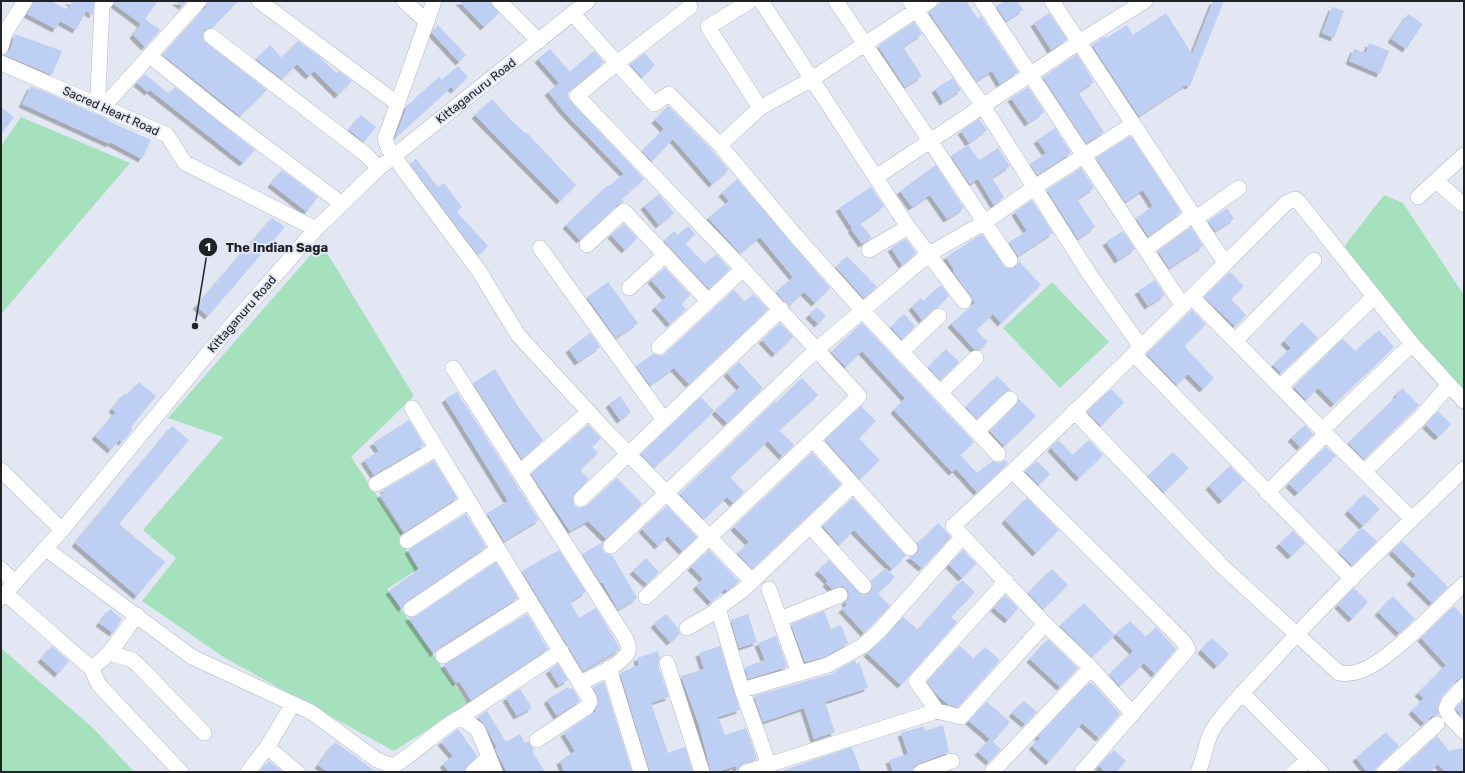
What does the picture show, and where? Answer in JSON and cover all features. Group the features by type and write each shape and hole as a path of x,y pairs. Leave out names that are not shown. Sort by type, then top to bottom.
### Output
{"street":[{"path":"1,47 5,33 25,1"},
{"path":"106,1 102,6 98,92 104,107 199,1"},
{"path":"259,1 398,104"},
{"path":"404,1 427,22"},
{"path":"434,1 385,139 393,156 478,271 518,335 589,412 752,581"},
{"path":"499,1 539,41"},
{"name":"Kittaganuru Road","path":"7,591 62,530 228,329 316,229 393,156 588,1"},
{"path":"750,1 708,27 760,108"},
{"path":"761,1 908,227 964,301"},
{"path":"836,1 1010,260"},
{"path":"720,145 760,108 812,79 865,44 913,6 930,1"},
{"path":"982,1 1146,249 1188,302 1235,341 1412,519"},
{"path":"1052,1 1225,263"},
{"path":"876,177 1079,42 1145,1"},
{"path":"913,6 983,106 1137,350 1267,493 1352,579"},
{"path":"646,597 859,396 816,350 781,309 577,96 616,63 690,7"},
{"path":"573,14 654,104 669,94 720,145 795,235 862,311 978,431 998,454"},
{"path":"211,36 365,154 379,168"},
{"path":"150,56 222,114 342,204"},
{"name":"Sacred Heart Road","path":"1,63 167,135 184,163 316,229"},
{"path":"611,546 816,350 929,254 985,222 1035,187 1133,124"},
{"path":"1418,197 1464,155"},
{"path":"1436,181 1464,205"},
{"path":"1146,249 1239,188"},
{"path":"1133,714 1091,668 1045,624 953,526 1012,472 1188,302 1286,203 1295,199 1412,344 1464,401"},
{"path":"587,245 624,211 708,301"},
{"path":"869,250 908,227"},
{"path":"540,248 664,420"},
{"path":"629,288 665,255"},
{"path":"1235,341 1314,260"},
{"path":"659,347 743,269"},
{"path":"1280,387 1374,297"},
{"path":"580,499 781,309"},
{"path":"901,352 939,316"},
{"path":"1267,493 1324,432 1412,344"},
{"path":"940,393 976,358"},
{"path":"454,368 626,639 629,647 628,654 608,668 580,683"},
{"path":"1364,472 1421,417 1448,385"},
{"path":"978,431 1010,399"},
{"path":"412,408 589,698 590,702 587,707 537,740"},
{"path":"1074,411 1223,567 1339,673 1349,674 1362,671 1381,659 1407,638 1464,584"},
{"path":"520,472 589,412"},
{"path":"813,440 910,548"},
{"path":"376,484 436,448"},
{"path":"1203,769 1208,741 1214,729 1243,694 1296,635 1464,469"},
{"path":"1,470 62,530"},
{"path":"1012,472 1186,645 1188,649 1082,772"},
{"path":"687,628 718,610 718,608 743,590 853,485"},
{"path":"407,541 469,501"},
{"path":"810,526 864,586"},
{"path":"742,690 828,665 849,655 864,645 880,630 963,536"},
{"path":"46,548 192,657 311,712 377,760 393,766 405,759 448,724 561,651"},
{"path":"411,609 498,550"},
{"path":"1,569 7,591 91,668 99,685 181,772"},
{"path":"937,711 916,681 1006,581"},
{"path":"770,589 799,673"},
{"path":"780,619 840,595"},
{"path":"443,656 530,601"},
{"path":"718,610 742,690 769,765"},
{"path":"91,668 110,653 123,632 137,615"},
{"path":"746,772 937,711 961,717 1045,624"},
{"path":"110,653 132,660 138,665 204,733"},
{"path":"667,663 702,772"},
{"path":"608,668 641,772"},
{"path":"992,772 1091,668"},
{"path":"1464,686 1449,702 1446,709 1450,717 1464,732"},
{"path":"1243,694 1321,772"},
{"path":"248,772 267,747 293,704"},
{"path":"461,717 478,730 495,772"},
{"path":"1384,772 1437,724"},
{"path":"267,747 297,772"},
{"path":"473,772 489,758"},
{"path":"1294,772 1308,760"},
{"path":"921,772 952,761"}],"green space":[{"path":"21,117 130,163 1,314 1,146"},
{"path":"1384,195 1403,203 1464,295 1464,395 1424,353 1343,248"},
{"path":"321,243 414,396 351,457 403,534 399,538 418,569 387,589 468,704 394,751 225,658 142,601 176,558 143,530 223,437 168,418"},
{"path":"1052,282 1109,342 1060,388 1003,328"},
{"path":"1,648 94,729 134,772 3,772 1,770"}],"building":[{"path":"34,1 51,1 68,10 72,3 68,1 94,2 93,15 86,11 76,30 60,21 56,29 27,14"},
{"path":"115,1 158,1 145,19 160,30 145,47 133,35 141,24 114,4"},
{"path":"175,1 187,1 182,6"},
{"path":"208,1 238,1 213,27 204,30 203,40 267,90 240,116 163,55 206,7"},
{"path":"459,1 490,1 499,13 484,27"},
{"path":"943,1 966,1 978,19 981,16 1018,72 1000,84 992,71 976,81 929,12"},
{"path":"1005,1 1017,1 1023,10 1006,21 996,6"},
{"path":"1213,1 1224,1 1190,86 1186,85 1139,116 1092,45 1127,25 1133,35 1166,13 1192,54"},
{"path":"1332,7 1344,11 1334,38 1322,33"},
{"path":"1049,13 1067,39 1051,50 1034,23"},
{"path":"1408,14 1423,24 1406,49 1391,39"},
{"path":"914,22 922,34 903,47 922,76 905,87 878,46"},
{"path":"438,25 466,55 459,62 432,33"},
{"path":"15,34 62,51 52,75 5,55 10,50"},
{"path":"298,41 321,58 336,73 339,71 352,81 338,95 314,71 309,76 297,64 282,79 256,59 270,45 281,57 284,56"},
{"path":"1369,43 1389,51 1380,74 1349,61 1354,49 1366,53"},
{"path":"550,49 570,72 594,51 604,62 571,89 568,93 568,98 644,179 621,199 624,202 618,204 580,240 566,225 608,185 609,186 624,174 565,113 548,92 559,83 538,59"},
{"path":"645,53 655,65 642,77 630,64"},
{"path":"1077,54 1094,82 1078,92 1104,132 1086,143 1043,77"},
{"path":"458,66 468,77 454,90 451,87 395,138 407,106 439,77 442,80"},
{"path":"145,74 169,94 175,87 255,150 243,163 150,90 148,92 137,83"},
{"path":"953,78 961,90 943,102 935,89"},
{"path":"31,86 108,119 108,121 151,140 142,159 110,142 110,144 22,104"},
{"path":"1028,87 1044,112 1028,123 1011,98"},
{"path":"492,99 513,122 525,133 526,132 576,185 560,201 475,115"},
{"path":"668,106 709,147 729,170 712,184 673,139 652,161 642,151 664,129 655,120"},
{"path":"1,107 14,117 1,135"},
{"path":"361,115 376,127 364,142 349,130"},
{"path":"979,119 987,130 969,143 961,131"},
{"path":"1055,128 1071,153 1037,175 1030,164 1046,153 1037,140"},
{"path":"1131,136 1181,212 1148,236 1136,218 1153,206 1143,190 1125,202 1096,158"},
{"path":"968,145 979,160 998,148 1010,166 992,178 1004,197 994,205 978,179 970,184 951,156"},
{"path":"416,159 438,187 444,183 462,207 456,211 488,246 478,255 410,164"},
{"path":"936,165 964,208 947,219 930,195 912,207 900,191"},
{"path":"1081,168 1094,188 1077,199 1095,227 1078,239 1047,190"},
{"path":"282,170 318,197 307,212 271,184"},
{"path":"737,179 830,288 815,303 804,292 789,306 776,292 793,277 760,237 740,253 708,218 729,201 722,193"},
{"path":"871,187 884,206 860,223 872,238 862,244 851,229 857,225 852,228 839,208"},
{"path":"659,194 674,213 659,225 644,206"},
{"path":"1032,200 1053,233 1018,256 1009,242 1027,231 1015,212"},
{"path":"1227,208 1234,219 1215,231 1208,221"},
{"path":"272,218 285,227 208,316 196,306"},
{"path":"624,224 637,238 625,250 611,235"},
{"path":"688,226 695,234 685,243 705,264 716,254 730,269 709,289 664,241 674,231 678,235"},
{"path":"1191,227 1203,246 1169,268 1158,251"},
{"path":"1123,231 1135,249 1118,260 1106,242"},
{"path":"982,234 1006,268 1015,268 1019,261 1041,285 1001,323 993,314 976,330 988,342 979,350 974,349 951,324 975,303 954,273 954,270 946,257"},
{"path":"906,239 916,253 902,265 891,248"},
{"path":"847,256 877,287 864,298 836,267"},
{"path":"665,268 690,295 681,304 686,309 670,324 655,307 666,297 651,280"},
{"path":"1230,272 1244,286 1231,299 1246,315 1235,326 1204,297"},
{"path":"1155,280 1165,295 1148,306 1138,291"},
{"path":"608,282 638,323 616,338 587,297"},
{"path":"941,285 949,296 922,320 912,307 921,298 923,301"},
{"path":"734,290 745,302 753,294 768,309 689,384 674,368 650,385 636,366 653,354 661,356 665,354"},
{"path":"817,307 826,316 818,324 809,315"},
{"path":"1192,310 1206,324 1184,346 1214,378 1203,389 1188,374 1177,385 1147,354"},
{"path":"904,314 915,326 902,339 891,327"},
{"path":"1302,322 1318,338 1281,373 1273,365 1291,348 1284,341"},
{"path":"780,323 793,337 775,354 762,340"},
{"path":"862,323 974,442 960,455 977,473 993,461 1000,463 1005,460 1008,463 977,492 956,469 952,472 894,410 905,398 862,351 846,367 831,352"},
{"path":"1379,330 1394,347 1334,404 1318,388 1306,400 1294,387 1343,339 1355,351"},
{"path":"590,333 600,347 578,362 569,349"},
{"path":"946,349 959,362 940,380 928,367"},
{"path":"739,362 763,388 727,423 715,411 740,387 727,373"},
{"path":"495,369 519,408 543,440 522,459 473,383"},
{"path":"997,376 1011,390 1004,393 977,419 966,407"},
{"path":"802,378 818,395 779,430 794,445 782,456 768,441 730,477 744,492 733,503 727,497 704,519 680,494 776,401 777,402"},
{"path":"139,382 156,396 131,427 133,429 122,442 119,440 111,450 95,436 116,412 112,409 125,393 127,395"},
{"path":"1402,388 1419,405 1364,459 1348,443 1397,396 1396,395"},
{"path":"1111,389 1124,402 1101,426 1087,412"},
{"path":"457,392 539,520 504,541 487,513 508,501 445,399"},
{"path":"620,396 631,412 620,420 609,404"},
{"path":"701,397 714,411 654,468 641,454"},
{"path":"1019,399 1036,416 1004,446 990,431 1016,405"},
{"path":"861,406 876,421 859,438 880,460 860,479 825,440"},
{"path":"1438,411 1451,424 1438,437 1426,425"},
{"path":"409,420 424,445 374,475 364,460 379,451 373,443"},
{"path":"588,425 601,438 592,447 598,453 580,470 589,479 573,496 574,505 579,508 587,506 617,478 642,504 606,539 588,521 570,531 531,474"},
{"path":"1305,425 1313,434 1300,447 1291,438"},
{"path":"172,426 189,440 119,524 165,562 137,596 75,543"},
{"path":"1058,440 1073,455 1089,440 1103,455 1079,478 1051,448"},
{"path":"1326,447 1336,456 1298,493 1289,484"},
{"path":"1173,452 1189,468 1164,492 1148,476"},
{"path":"812,453 841,484 752,569 738,553 749,542 734,527"},
{"path":"434,461 457,498 404,532 380,495 385,492 383,490"},
{"path":"1037,461 1050,474 1039,485 1025,471"},
{"path":"1230,466 1244,480 1222,501 1209,486"},
{"path":"1364,494 1380,509 1363,526 1348,511"},
{"path":"853,498 906,556 892,569 854,530 839,545 823,526"},
{"path":"1027,498 1059,530 1036,553 1005,520"},
{"path":"667,506 697,537 682,551 668,536 658,546 642,529"},
{"path":"466,514 486,547 406,602 402,609 389,591 419,569 408,550"},
{"path":"938,523 951,537 922,568 909,557 916,554 919,550 917,543 921,539 922,540"},
{"path":"1362,528 1377,541 1352,565 1338,552"},
{"path":"1293,531 1305,543 1291,556 1279,544"},
{"path":"1402,541 1448,587 1432,603 1410,581 1416,575 1392,551"},
{"path":"603,542 602,548 604,552 612,555 637,598 618,610 603,583 601,583 582,554"},
{"path":"559,550 586,592 570,602 579,618 596,608 619,647 619,650 583,671 522,571"},
{"path":"709,550 739,581 727,591 725,589 711,602 696,586 703,579 691,567"},
{"path":"963,550 976,564 962,578 949,565"},
{"path":"646,558 659,572 647,584 633,571"},
{"path":"829,560 862,595 870,592 873,588 871,581 886,568 895,577 878,593 890,606 864,633 842,609 847,605 845,602 849,597 848,591 842,586 832,589 826,583 828,581 818,571"},
{"path":"496,562 518,598 438,648 434,654 408,617 416,616"},
{"path":"1052,569 1068,585 1043,609 1028,593"},
{"path":"962,580 975,592 951,617 957,622 901,685 867,653 886,637 903,617 918,630"},
{"path":"1354,588 1368,602 1352,619 1338,605"},
{"path":"1005,595 1018,608 1008,620 994,608"},
{"path":"1393,596 1415,619 1399,633 1378,612"},
{"path":"1084,603 1115,635 1092,657 1060,626"},
{"path":"1454,606 1464,617 1464,677 1457,680 1442,696 1438,706 1439,714 1431,717 1424,723 1412,711 1424,698 1418,693 1446,665 1421,638"},
{"path":"110,609 122,619 113,633 99,623"},
{"path":"824,611 831,629 841,625 848,643 825,657 805,662 791,624"},
{"path":"527,614 548,649 471,700 459,681 456,683 444,665"},
{"path":"666,614 678,628 680,634 670,642 654,624"},
{"path":"748,614 757,642 739,648 731,620"},
{"path":"1130,621 1146,637 1156,627 1176,649 1155,674 1144,663 1120,686 1109,675 1133,651 1116,634"},
{"path":"776,636 787,667 748,679 745,667 765,660 758,643"},
{"path":"1212,638 1229,654 1217,666 1201,650"},
{"path":"1048,639 1078,668 1060,687 1030,659"},
{"path":"52,646 69,661 58,674 41,659"},
{"path":"720,646 740,710 718,717 725,735 746,728 757,759 740,766 737,772 736,766 711,772 699,725 681,676 704,669 699,653"},
{"path":"960,646 974,659 985,647 1000,660 958,707 949,705 935,693 927,682"},
{"path":"658,651 660,658 658,666 669,697 651,703 668,753 685,747 693,772 650,772 620,673 639,665 637,658"},
{"path":"855,660 857,665 859,662 868,688 825,702 835,732 814,739 804,708 763,722 754,696 831,674"},
{"path":"558,664 568,680 559,685 549,670"},
{"path":"604,682 632,772 564,772 560,761 575,751 564,733 595,712 599,700 593,687"},
{"path":"1090,682 1120,714 1099,738 1082,723 1049,762 1032,746 1040,738 1038,736"},
{"path":"568,687 569,689 572,688 580,701 557,716 547,700"},
{"path":"520,689 532,708 517,716 506,698"},
{"path":"1464,699 1464,719 1456,709"},
{"path":"1024,701 1037,712 1025,724 1012,713"},
{"path":"987,702 1010,722 993,742 1001,749 989,762 978,752 990,739 969,721"},
{"path":"487,711 506,742 520,734 525,743 528,741 534,750 532,751 545,772 507,772 486,727 478,717"},
{"path":"943,725 949,752 914,766 912,772 893,772 889,760 908,754 901,733 924,726 925,731"},
{"path":"458,729 477,756 463,772 449,772 443,764 453,756 441,742"},
{"path":"1386,732 1399,746 1378,765 1374,772 1367,772 1356,758"},
{"path":"1437,736 1449,751 1464,748 1464,772 1445,772 1438,764 1429,772 1399,771"},
{"path":"335,742 376,772 328,772 318,765"},
{"path":"852,747 861,772 784,772 784,770"},
{"path":"1114,750 1126,761 1116,772 1105,772 1099,766"},
{"path":"269,761 283,772 260,772"}],"place":[{"name":"The Indian Saga","path":"195,326"}]}
